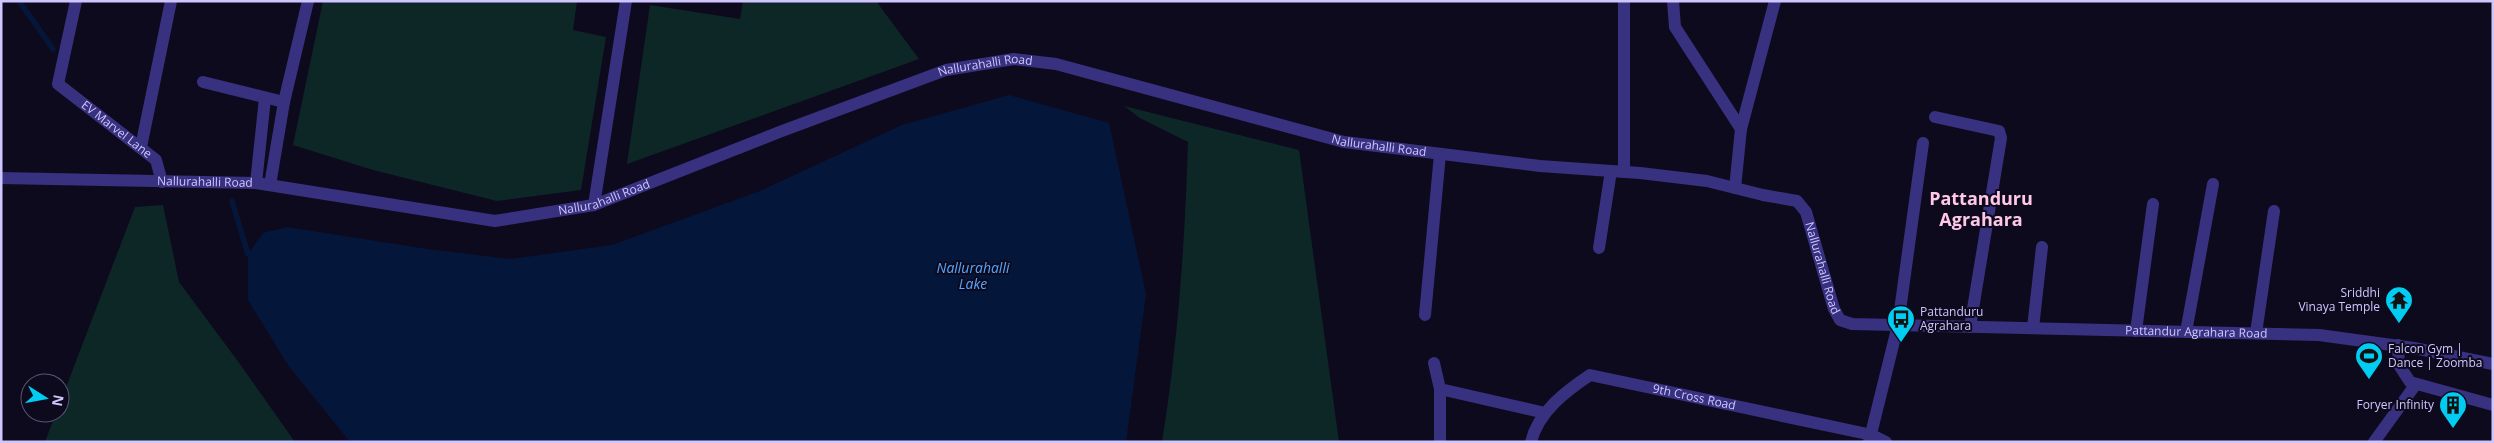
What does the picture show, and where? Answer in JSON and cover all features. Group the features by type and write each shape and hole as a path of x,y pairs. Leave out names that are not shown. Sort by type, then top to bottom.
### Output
{"street":[{"name":"EV Marvel Lane","path":"76,1 58,84 156,160 162,182"},
{"path":"141,147 171,1"},
{"path":"270,185 284,102 308,1"},
{"path":"594,205 626,1"},
{"path":"1599,248 1618,172 1624,1"},
{"path":"1673,1 1675,27 1741,128"},
{"path":"1735,188 1741,128 1776,1"},
{"name":"Nallurahalli Road","path":"1,178 256,182 495,221 594,205 782,131 946,70 1014,59 1056,64 1344,142 1540,166 1707,181 1797,201 1806,212 1834,309 1840,320 1852,324 1898,325"},
{"path":"203,82 284,102"},
{"path":"256,182 265,98"},
{"path":"1935,117 1999,131 2001,138 1970,327"},
{"path":"1871,438 1898,325 1923,143"},
{"path":"1425,316 1440,154"},
{"path":"2186,332 2213,184"},
{"path":"2136,331 2153,204"},
{"path":"2256,333 2274,211"},
{"path":"2033,328 2042,247"},
{"name":"Pattandur Agrahara Road","path":"1898,325 2319,335 2398,345 2493,364"},
{"path":"2398,345 2399,366 2410,382 2493,405"},
{"path":"1434,363 1440,389 1440,442"},
{"name":"9th Cross Road","path":"1531,442 1545,413 1573,386 1590,375 1886,442"},
{"path":"2374,442 2416,384"},
{"path":"1440,389 1545,413"}],"green space":[{"path":"323,1 577,1 573,30 606,37 581,190 497,201 373,170 293,145"},
{"path":"743,1 876,1 919,59 627,164 650,5 740,19"},
{"path":"1124,106 1299,150 1339,442 1162,442 1168,405 1180,292 1188,142 1140,118"},
{"path":"163,205 179,282 295,442 45,442 52,423 70,423 70,377 135,207"}],"water":[{"name":"Nallurahalli Lake","path":"1009,95 1109,123 1146,294 1126,442 350,442 288,365 248,300 248,254 263,233 287,227 427,249 511,259 612,245 760,191 902,125"}],"waterway":[{"path":"19,1 53,49"},
{"path":"232,201 248,254"}],"place":[{"name":"Sriddhi Vinaya Temple","path":"2399,324"},
{"name":"Pattanduru Agrahara","path":"1901,343"},
{"name":"Falcon Gym | Dance | Zoomba","path":"2369,380"},
{"name":"Foryer Infinity","path":"2453,429"}],"district":[{"name":"Pattanduru Agrahara","path":"1981,209"}]}
